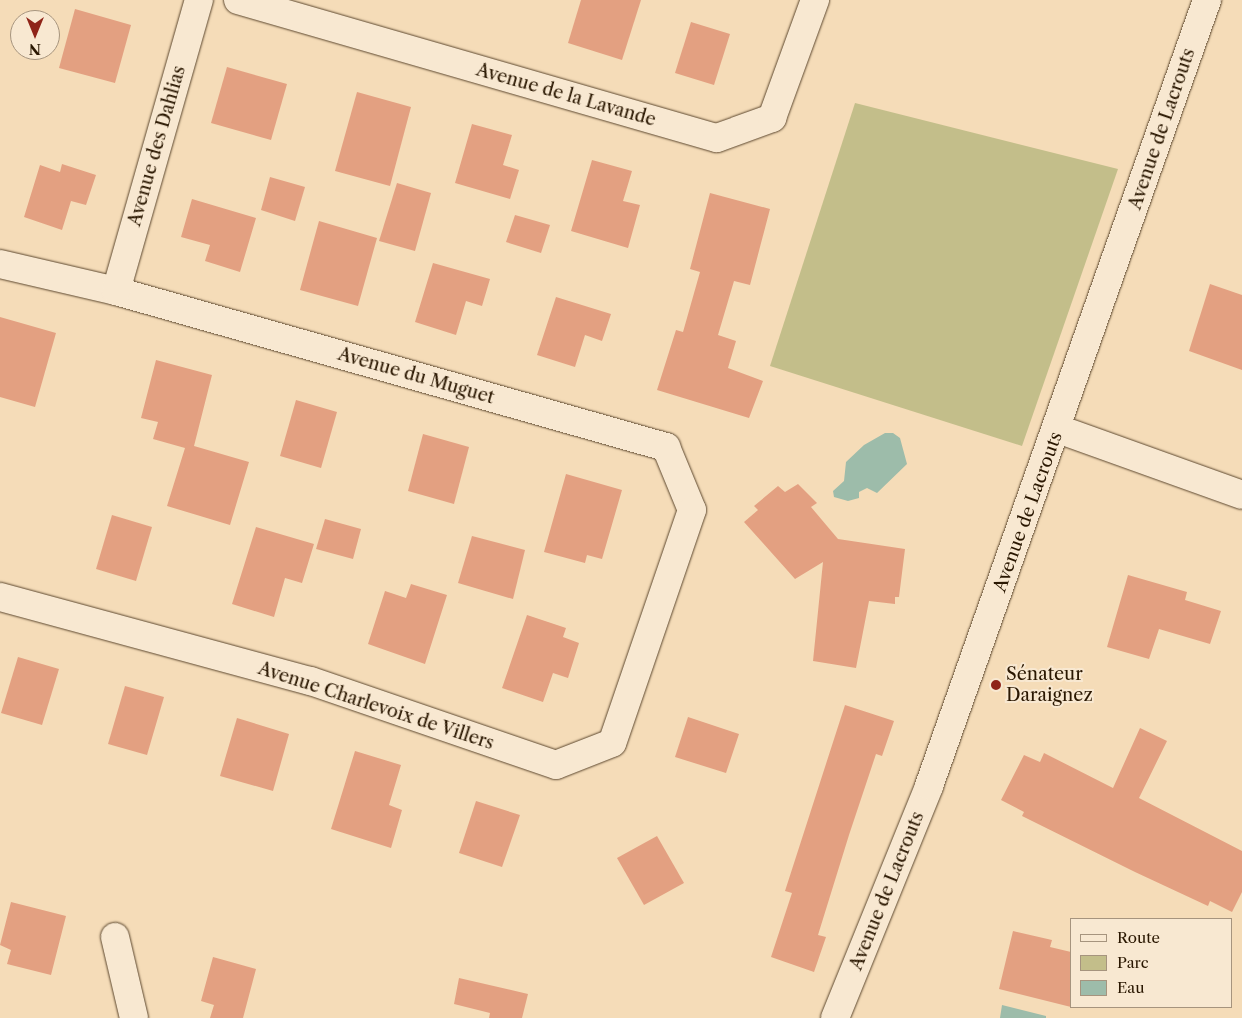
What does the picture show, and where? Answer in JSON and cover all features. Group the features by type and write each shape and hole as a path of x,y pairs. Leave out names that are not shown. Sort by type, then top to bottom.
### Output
{"street":[{"name":"Avenue des Dahlias","path":"116,292 199,0"},
{"name":"Avenue de la Lavande","path":"238,0 717,138 772,118 815,0"},
{"name":"Avenue de Lacrouts","path":"835,1018 929,786 1058,429 1207,0"},
{"name":"Avenue du Muguet","path":"0,264 116,292 666,446 692,510 658,608"},
{"path":"1058,429 1242,494"},
{"name":"Avenue Charlevoix de Villers","path":"0,596 310,682 556,765 612,743 658,608"},
{"path":"115,937 134,1018"}],"green space":[{"path":"855,103 1118,169 1022,446 770,366"}],"water":[{"path":"885,433 893,433 900,438 907,464 877,493 867,488 859,492 859,498 848,501 834,497 833,491 844,481 846,462 864,445"},
{"path":"1002,1005 1046,1016 1046,1018 1000,1018"}],"building":[{"path":"581,0 641,0 622,60 568,43"},
{"path":"75,9 131,25 115,83 59,68"},
{"path":"691,22 730,34 714,85 675,73"},
{"path":"227,67 287,84 271,140 211,123"},
{"path":"357,92 411,107 390,186 335,171"},
{"path":"472,124 512,135 503,165 519,170 510,199 455,183"},
{"path":"592,160 632,171 623,201 640,205 628,248 571,231"},
{"path":"62,164 96,175 86,205 71,201 62,230 24,217 40,165 60,172"},
{"path":"270,177 305,187 295,221 261,210"},
{"path":"397,183 431,193 415,251 379,241"},
{"path":"710,193 770,209 750,285 734,281 718,335 736,341 728,368 763,381 749,418 657,390 676,330 683,332 700,272 690,269"},
{"path":"192,199 256,218 240,272 205,261 210,245 181,237"},
{"path":"515,215 550,225 541,253 506,242"},
{"path":"319,221 377,238 358,306 300,290"},
{"path":"433,263 490,279 482,306 466,301 456,335 415,322"},
{"path":"1210,284 1242,295 1242,370 1189,351"},
{"path":"556,297 611,314 602,341 585,335 575,367 537,355"},
{"path":"0,317 56,333 35,407 0,397"},
{"path":"156,360 212,375 194,446 249,462 230,525 167,506 185,448 153,439 158,422 141,418"},
{"path":"296,400 337,412 321,468 280,456"},
{"path":"423,434 469,447 454,504 408,491"},
{"path":"566,474 622,490 602,559 587,555 585,563 544,552"},
{"path":"798,484 817,503 811,507 838,539 905,549 899,597 895,597 895,604 869,601 856,668 813,661 823,562 795,579 744,522 758,510 754,506 778,486 785,492"},
{"path":"112,515 152,527 136,581 96,569"},
{"path":"325,519 361,529 353,559 316,549"},
{"path":"256,527 314,544 302,583 285,578 274,617 232,604"},
{"path":"472,536 525,550 513,599 458,583"},
{"path":"1128,575 1187,592 1185,600 1221,611 1210,644 1159,629 1149,659 1107,647"},
{"path":"411,584 447,595 425,664 368,644 385,591 406,598"},
{"path":"527,615 566,628 563,637 579,643 568,678 553,673 543,702 502,688"},
{"path":"18,657 59,669 42,725 1,713"},
{"path":"125,686 164,697 147,755 108,744"},
{"path":"845,705 894,721 882,756 876,754 849,835 818,935 826,937 814,972 771,957 792,893 785,891"},
{"path":"688,717 739,734 726,773 675,757"},
{"path":"237,718 289,734 273,791 220,776"},
{"path":"1140,728 1167,741 1139,798 1242,851 1242,892 1232,912 1210,901 1208,906 1135,872 1022,816 1024,812 1001,800 1024,755 1040,762 1044,753 1113,788"},
{"path":"355,751 401,765 389,805 402,810 391,848 331,829"},
{"path":"476,801 520,815 502,867 459,853"},
{"path":"657,836 684,883 644,905 617,858"},
{"path":"11,902 66,916 51,975 7,964 11,950 0,945"},
{"path":"1013,931 1052,940 1050,947 1070,952 1070,1007 999,989"},
{"path":"213,957 256,969 243,1018 210,1018 214,1005 201,1001"},
{"path":"459,978 528,994 522,1018 489,1018 490,1013 454,1004"}],"place":[{"name":"Sénateur Daraignez","path":"996,685"}]}
